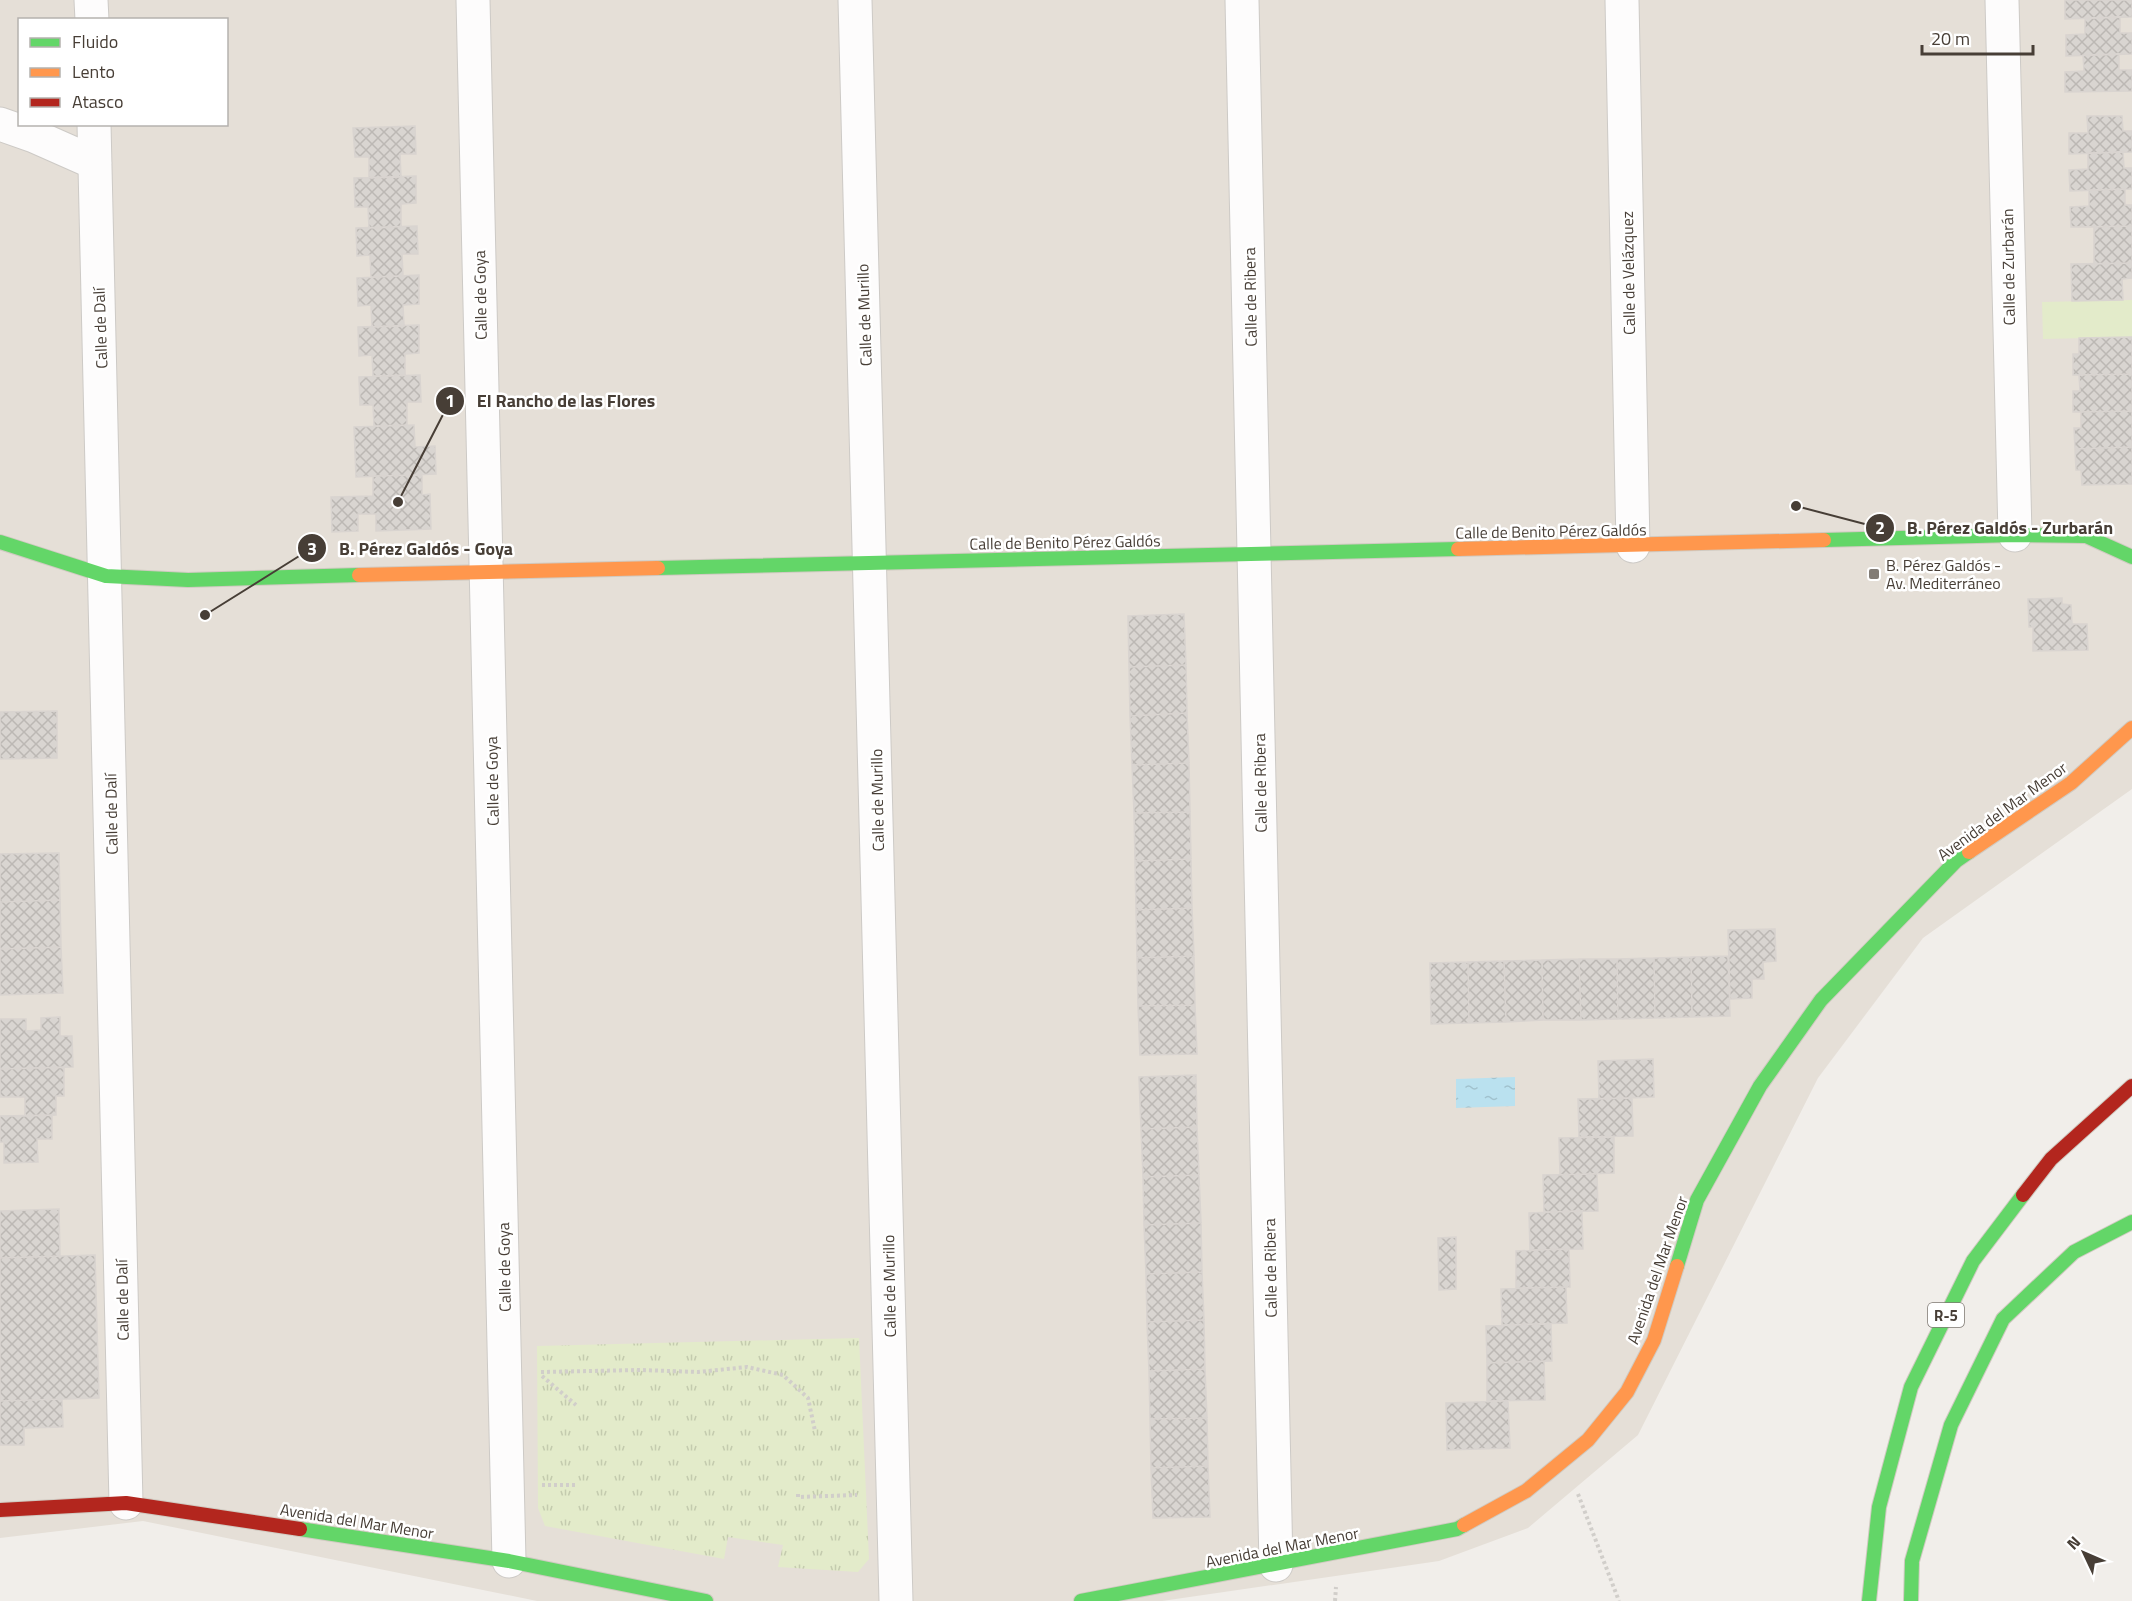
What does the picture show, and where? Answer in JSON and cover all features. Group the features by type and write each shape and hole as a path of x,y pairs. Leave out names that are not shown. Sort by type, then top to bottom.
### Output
{"main road":[{"name":"Calle de Benito Pérez Galdós","path":"0,542 106,576 188,580 2015,535 2086,536 2132,557"},
{"name":"Avenida del Mar Menor","path":"1081,1601 1456,1529 1526,1491 1564,1460 1588,1440 1627,1392 1654,1340 1697,1200 1760,1086 1821,1000 1956,861 2071,783 2132,728"},
{"name":"R-5","path":"1869,1601 1880,1507 1911,1387 1973,1261 2051,1159 2132,1086"},
{"path":"1911,1601 1912,1561 1951,1425 2002,1319 2074,1252 2132,1222"},
{"name":"Avenida del Mar Menor","path":"0,1510 126,1503 509,1561 706,1601"}],"street":[{"path":"91,0 92,18"},
{"name":"Calle de Goya","path":"473,0 509,1561"},
{"name":"Calle de Murillo","path":"855,0 896,1601"},
{"name":"Calle de Ribera","path":"1242,0 1276,1565"},
{"name":"Calle de Velázquez","path":"1622,0 1633,546"},
{"name":"Calle de Zurbarán","path":"2002,0 2015,535"},
{"path":"0,124 34,136 95,163"},
{"name":"Calle de Dalí","path":"94,126 126,1503"}],"path":[{"path":"576,1405 537,1372 640,1370 698,1372 747,1367 783,1375 808,1398 815,1431"},
{"path":"1564,1460 1619,1601"},
{"path":"798,1494 798,1497 894,1493"}],"shaded area":[{"path":"0,0 2132,0 2132,789 1923,938 1818,1078 1638,1435 1528,1528 1439,1561 1162,1601 537,1601 143,1521 0,1538"}],"green space":[{"path":"2132,300 2132,337 2043,339 2042,302"},
{"path":"859,1338 869,1559 858,1572 778,1567 783,1545 728,1537 724,1559 545,1526 538,1508 537,1346"}],"water":[{"path":"1515,1077 1515,1106 1456,1108 1456,1079"}],"building":[{"path":"2065,0 2132,0 2132,17 2065,19"},
{"path":"2120,17 2120,33 2132,33 2132,54 2066,56 2066,35 2085,34 2085,18"},
{"path":"2119,54 2119,70 2132,70 2132,91 2065,92 2065,72 2084,71 2083,55"},
{"path":"2087,116 2122,116 2123,131 2132,131 2132,152 2069,154 2069,133 2088,133"},
{"path":"415,126 416,154 400,154 401,177 369,178 369,157 355,157 353,128"},
{"path":"2123,152 2124,168 2132,168 2132,189 2070,191 2069,170 2088,169 2088,153"},
{"path":"416,176 416,203 401,204 401,227 369,228 368,207 355,207 354,178"},
{"path":"2125,189 2125,205 2132,205 2132,226 2071,227 2070,207 2089,206 2089,190"},
{"path":"417,226 418,254 402,254 403,276 371,277 370,255 357,256 356,228"},
{"path":"2132,226 2132,263 2094,264 2094,227"},
{"path":"2132,263 2132,278 2122,279 2123,300 2072,301 2071,264"},
{"path":"419,275 419,304 403,305 404,326 372,327 371,305 358,306 357,278"},
{"path":"419,325 419,353 405,354 405,375 373,376 372,355 359,356 358,327"},
{"path":"2132,337 2132,374 2073,375 2073,354 2079,354 2079,338"},
{"path":"2132,374 2132,411 2073,412 2073,391 2080,391 2079,375"},
{"path":"420,375 421,402 407,402 407,425 374,426 373,405 360,405 359,377"},
{"path":"2132,411 2132,447 2075,449 2074,428 2081,428 2081,412"},
{"path":"414,425 415,447 435,446 436,474 356,477 354,427"},
{"path":"2132,447 2132,484 2082,485 2081,470 2076,470 2075,449"},
{"path":"422,475 422,495 430,494 431,529 376,531 376,514 358,514 358,531 332,532 331,497 373,496 373,476"},
{"path":"2062,598 2062,604 2071,605 2072,624 2087,624 2088,650 2033,651 2033,627 2029,627 2028,599"},
{"path":"1184,614 1186,665 1129,667 1128,616"},
{"path":"1186,665 1187,713 1130,716 1129,667"},
{"path":"57,711 57,758 0,759 0,712"},
{"path":"1187,713 1189,763 1132,765 1130,716"},
{"path":"1189,763 1190,812 1134,813 1132,765"},
{"path":"1190,812 1191,859 1135,861 1134,813"},
{"path":"59,853 60,900 0,902 0,854"},
{"path":"1191,859 1192,908 1136,910 1135,861"},
{"path":"60,900 61,947 0,949 0,902"},
{"path":"1192,908 1194,956 1137,958 1136,910"},
{"path":"1775,929 1776,961 1763,962 1764,979 1752,979 1752,998 1730,999 1728,930"},
{"path":"61,947 63,993 0,995 0,949"},
{"path":"1194,956 1195,1005 1138,1006 1137,958"},
{"path":"1728,956 1730,1016 1692,1017 1691,957"},
{"path":"1691,957 1692,1017 1655,1018 1654,958"},
{"path":"1654,958 1655,1018 1618,1019 1617,959"},
{"path":"1579,959 1617,959 1618,1019 1581,1020"},
{"path":"1579,959 1581,1020 1543,1020 1542,960"},
{"path":"1542,960 1543,1020 1506,1022 1504,961"},
{"path":"1504,961 1506,1022 1469,1023 1468,962"},
{"path":"1468,962 1469,1023 1431,1024 1430,963"},
{"path":"1195,1005 1197,1054 1140,1055 1138,1006"},
{"path":"60,1017 60,1036 72,1036 73,1067 0,1069 0,1019 26,1019 26,1031 41,1030 41,1018"},
{"path":"1653,1059 1654,1097 1599,1099 1598,1061"},
{"path":"64,1067 64,1096 56,1096 56,1115 25,1116 25,1097 0,1097 0,1069"},
{"path":"1196,1075 1197,1127 1141,1129 1139,1077"},
{"path":"1632,1098 1633,1136 1579,1137 1578,1099"},
{"path":"52,1115 52,1139 37,1139 38,1162 4,1163 4,1142 0,1142 0,1116"},
{"path":"1197,1127 1199,1175 1143,1177 1141,1129"},
{"path":"1614,1137 1614,1173 1560,1175 1559,1138"},
{"path":"1597,1174 1598,1211 1544,1212 1543,1175"},
{"path":"1199,1175 1201,1223 1144,1225 1143,1177"},
{"path":"59,1209 60,1256 0,1258 0,1211"},
{"path":"1582,1211 1583,1249 1530,1250 1529,1213"},
{"path":"1201,1223 1202,1272 1146,1274 1144,1225"},
{"path":"1456,1237 1456,1289 1439,1290 1438,1238"},
{"path":"1569,1249 1570,1287 1516,1288 1516,1251"},
{"path":"95,1255 99,1398 0,1401 0,1258"},
{"path":"1202,1272 1204,1320 1147,1322 1146,1274"},
{"path":"1566,1287 1567,1323 1502,1325 1501,1289"},
{"path":"1204,1320 1205,1369 1149,1371 1147,1322"},
{"path":"1551,1324 1552,1361 1487,1363 1486,1326"},
{"path":"1544,1361 1545,1400 1487,1401 1487,1363"},
{"path":"1205,1369 1207,1418 1150,1419 1149,1371"},
{"path":"62,1399 63,1427 24,1428 24,1445 0,1445 0,1401"},
{"path":"1508,1401 1510,1448 1447,1450 1446,1403"},
{"path":"1207,1418 1208,1466 1151,1468 1150,1419"},
{"path":"1208,1466 1210,1517 1153,1518 1151,1468"}],"traffic: fast":[{"path":"1824,540 2015,535 2086,536 2132,557"},
{"path":"0,542 106,576 188,580 359,575"},
{"path":"658,568 1458,549"},
{"path":"1677,1266 1697,1200 1760,1086 1821,1000 1956,861 1969,852"},
{"path":"1869,1601 1879,1507 1911,1387 1973,1261 2023,1195"},
{"path":"1911,1601 1912,1561 1951,1425 2003,1319 2074,1252 2132,1222"},
{"path":"1081,1601 1457,1529 1464,1525"},
{"path":"300,1529 509,1561 706,1601"}],"traffic: slow":[{"path":"1458,549 1824,540"},
{"path":"359,575 658,568"},
{"path":"1969,852 2071,783 2132,728"},
{"path":"1464,1525 1526,1491 1588,1440 1627,1392 1654,1340 1677,1266"}],"traffic: jam":[{"path":"2023,1195 2051,1159 2132,1086"},
{"path":"0,1510 126,1503 300,1529"}],"place":[{"name":"El Rancho de las Flores","path":"398,502"},
{"name":"B. Pérez Galdós - Zurbarán","path":"1796,506"},
{"name":"B. Pérez Galdós - Av. Mediterráneo","path":"1874,574"},
{"name":"B. Pérez Galdós - Goya","path":"205,615"}]}
